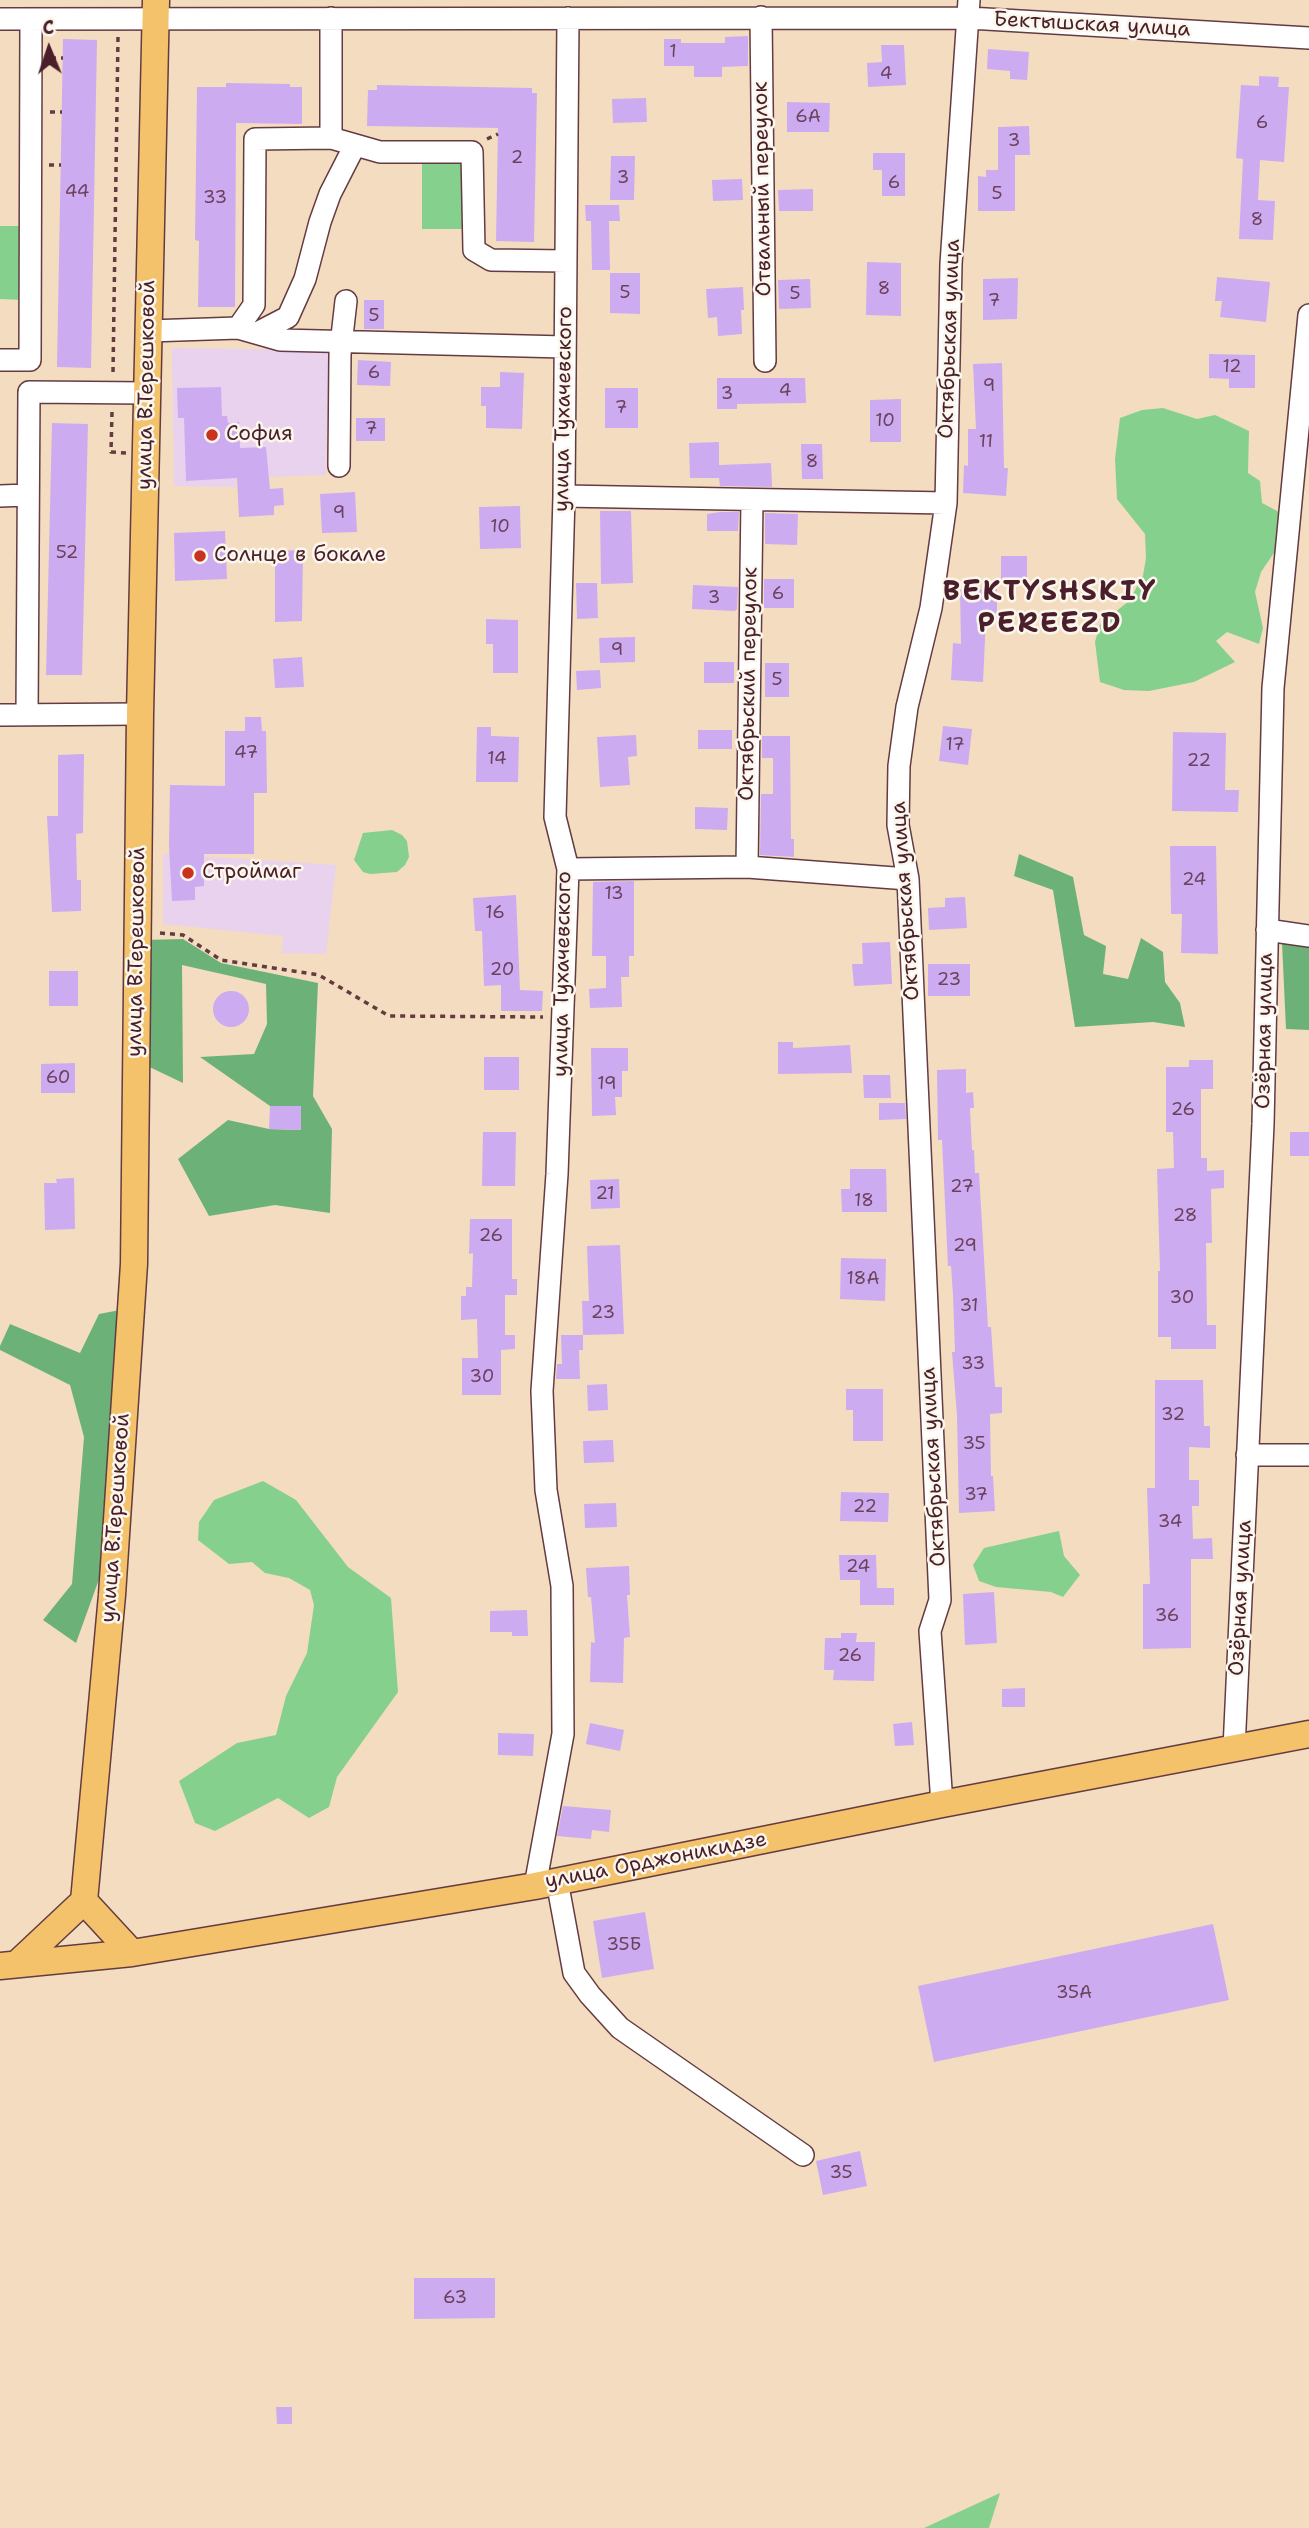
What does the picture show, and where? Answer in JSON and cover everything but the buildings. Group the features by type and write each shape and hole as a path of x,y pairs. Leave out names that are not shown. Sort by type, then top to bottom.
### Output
{"main road":[{"name":"улица В.Терешковой","path":"83,1901 112,1595 134,1264 140,714 156,9"},
{"name":"улица Орджоникидзе","path":"9,1965 132,1953 546,1884 942,1804 1309,1734"},
{"path":"9,1965 83,1901 132,1953"}],"street":[{"name":"Бектышская улица","path":"0,19 118,18 156,9 568,18 761,18 969,9 1309,38"},
{"name":"Октябрьская улица","path":"942,1804 930,1631 940,1600 908,878 898,825 899,766 907,707 931,608 946,503 951,264 969,9"},
{"path":"331,138 342,12"},
{"name":"улица Тухачевского","path":"546,1884 563,1734 562,1586 546,1490 542,1391 557,1174 568,869 555,817 564,496 568,18"},
{"name":"Отвальный переулок","path":"761,18 765,361"},
{"path":"27,715 31,19"},
{"path":"247,330 254,305 255,139 331,138 380,152 472,152 474,250 491,260 566,261"},
{"path":"149,331 247,330 288,317 305,279 330,194 355,145"},
{"path":"340,466 340,354 346,301"},
{"name":"Озёрная улица","path":"1234,1749 1263,1124 1273,688 1309,315"},
{"path":"247,330 280,341 565,347"},
{"path":"0,360 30,360"},
{"path":"29,392 147,393"},
{"path":"0,496 27,495"},
{"path":"564,496 946,503"},
{"name":"Октябрьский переулок","path":"747,867 752,500"},
{"path":"0,715 140,714"},
{"path":"568,869 747,867 908,878"},
{"path":"1267,930 1309,936"},
{"path":"1247,1455 1309,1455"},
{"path":"546,1884 574,1973 620,2028 803,2155"}],"path":[{"path":"138,932 183,935 221,960 319,975 389,1016 562,1018"}],"shaded area":[{"path":"172,348 329,350 326,475 241,478 236,480 236,487 174,486"},
{"path":"163,854 336,865 326,954 282,953 283,936 163,924"}],"green space":[{"path":"422,162 466,163 466,229 422,229"},
{"path":"0,226 24,226 23,300 0,299"},
{"path":"1163,408 1197,419 1215,415 1249,431 1248,473 1260,481 1262,503 1279,512 1278,547 1261,572 1255,592 1263,628 1259,644 1227,632 1216,641 1235,662 1194,682 1149,691 1124,690 1100,682 1095,642 1100,624 1129,601 1143,576 1146,558 1145,534 1117,499 1115,459 1120,418 1142,410"},
{"path":"392,830 407,841 409,857 405,865 397,872 363,872 354,860 363,833"},
{"path":"1019,854 1073,877 1084,935 1106,946 1103,974 1128,979 1141,938 1163,952 1165,982 1180,1003 1185,1027 1153,1022 1075,1027 1053,890 1014,876"},
{"path":"183,939 221,963 318,983 313,1096 332,1129 330,1213 275,1205 209,1216 178,1159 228,1120 269,1129 301,1130 301,1107 270,1106 200,1057 254,1054 267,1024 266,984 182,965 183,1083 139,1062 143,940"},
{"path":"1282,943 1309,946 1309,1030 1286,1029"},
{"path":"120,1310 102,1571 76,1643 43,1620 72,1584 84,1437 70,1385 0,1350 0,1346 10,1324 80,1353 99,1314"},
{"path":"263,1481 296,1500 348,1567 391,1598 398,1692 337,1777 329,1807 309,1818 278,1798 215,1831 195,1823 179,1781 237,1743 276,1735 286,1696 307,1653 314,1605 310,1590 289,1578 265,1573 252,1562 229,1564 198,1540 199,1522 214,1500"},
{"path":"1059,1531 1064,1556 1080,1575 1063,1597 1051,1592 996,1587 979,1581 973,1565 984,1548"},
{"path":"1000,2493 989,2528 924,2528"}],"place":[{"name":"София","path":"212,435"},
{"name":"Солнце в бокале","path":"200,556"},
{"name":"Строймаг","path":"188,873"}],"district":[{"name":"BEKTYSHSKIY PEREEZD","path":"1050,609"}]}
